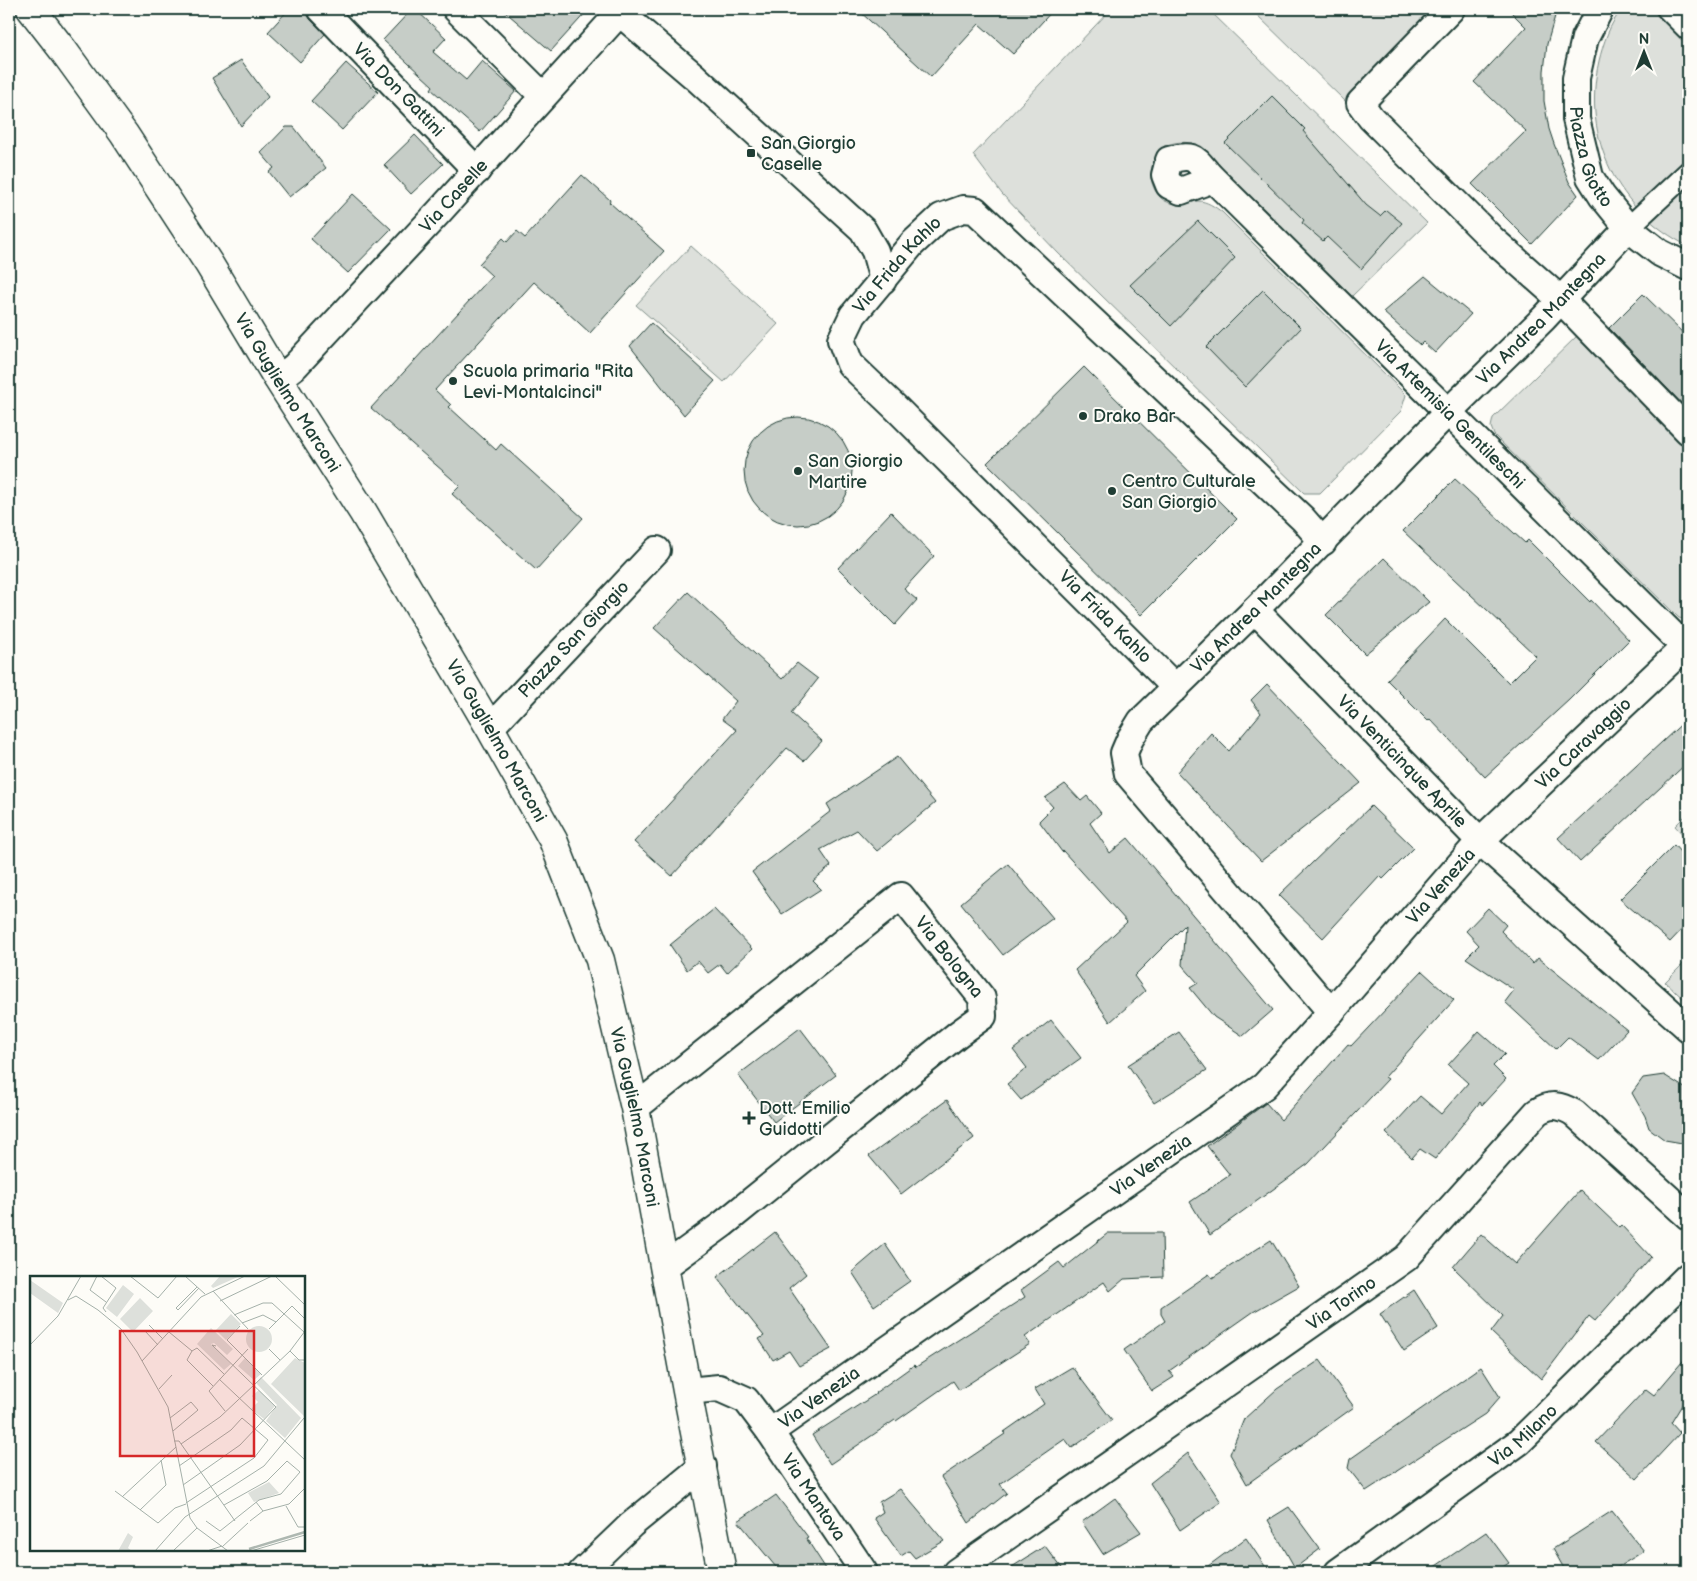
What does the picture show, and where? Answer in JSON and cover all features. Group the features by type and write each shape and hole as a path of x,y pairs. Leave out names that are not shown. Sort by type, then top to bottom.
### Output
{"main road":[{"name":"Via Guglielmo Marconi","path":"31,9 124,134 209,264 278,379 363,512 490,728 553,840 600,960 635,1108 722,1572"}],"street":[{"name":"Via Don Gattini","path":"321,9 477,171"},
{"path":"456,9 543,96"},
{"path":"1451,9 1360,103 1371,118 1492,239 1561,300 1688,431"},
{"name":"Piazza Giotto","path":"1600,9 1585,38 1576,78 1576,119 1590,177 1602,196 1628,228 1660,253 1688,267"},
{"path":"1667,9 1688,30"},
{"name":"Via Caselle","path":"278,379 295,366 477,171 621,11"},
{"path":"621,11 863,230 875,251 883,280"},
{"path":"1628,228 1688,172"},
{"name":"Via Artemisia Gentileschi","path":"1213,179 1687,647"},
{"name":"Via Frida Kahlo","path":"1176,688 850,364 841,340 853,316 912,244 941,217 963,209 975,210 1303,519 1322,542"},
{"name":"Via Andrea Mantegna","path":"1331,1012 1128,774 1124,753 1141,721 1322,542 1561,300 1628,228"},
{"path":"863,230 890,240 912,244"},
{"name":"Piazza San Giorgio","path":"490,728 657,550"},
{"name":"Via Venticinque Aprile","path":"1254,610 1480,841 1688,1028"},
{"name":"Via Caravaggio","path":"1480,841 1687,647"},
{"name":"Via Venezia","path":"770,1432 1264,1086 1480,841"},
{"name":"Via Bologna","path":"635,1108 901,896 982,998 983,1016 958,1034 723,1224 664,1267"},
{"name":"Via Torino","path":"956,1572 1406,1258 1537,1112 1545,1107 1554,1105 1564,1107 1574,1113 1688,1216"},
{"name":"Via Milano","path":"1338,1572 1519,1442 1688,1276"},
{"name":"Via Mantova","path":"687,1391 719,1388 746,1400 770,1432 864,1572"},
{"path":"582,1572 631,1525 703,1466"}],"shaded area":[{"path":"1111,9 1208,9 1427,223 1352,296 1197,144 1178,142 1166,145 1155,158 1151,176 1154,187 1161,198 1170,203 1201,201 1222,212 1406,395 1401,411 1320,493 1304,493 1058,253 1002,194 973,155"},
{"path":"1251,9 1442,9 1349,105"},
{"path":"1622,9 1688,9 1688,246 1663,231 1642,213 1624,193 1610,170 1601,145 1595,118 1595,90 1599,61 1608,34"},
{"path":"691,246 778,324 724,382 636,305"},
{"path":"1580,333 1688,440 1688,620 1679,618 1494,435 1491,427 1493,418"},
{"path":"1688,813 1688,840 1675,826"},
{"path":"1688,959 1688,1003 1665,982"}],"building":[{"path":"289,9 306,9 310,19 325,34 300,62 268,32"},
{"path":"412,9 415,9 446,38 433,52 466,80 482,61 516,91 480,132 431,89 433,86 383,40"},
{"path":"502,9 589,9 551,51"},
{"path":"857,9 1054,9 1013,54 979,24 931,77"},
{"path":"1508,9 1557,9 1547,44 1544,71 1544,101 1554,144 1569,182 1578,195 1532,244 1472,184 1526,131 1474,82 1526,27"},
{"path":"241,60 268,97 241,126 212,78"},
{"path":"346,63 378,92 342,130 311,101"},
{"path":"1272,96 1305,129 1303,131 1366,205 1380,216 1386,210 1402,223 1361,269 1327,237 1323,241 1302,223 1304,220 1225,143"},
{"path":"286,127 294,127 326,168 289,197 269,172 274,168 261,153"},
{"path":"415,135 443,164 411,194 384,165"},
{"path":"582,175 664,251 590,333 534,282 435,390 451,405 449,407 496,450 501,444 583,518 536,570 452,494 460,486 371,408 492,276 479,264 503,238 507,242 517,231 525,238"},
{"path":"353,194 391,229 348,273 311,239"},
{"path":"1198,221 1235,258 1171,326 1130,285"},
{"path":"1425,276 1471,314 1435,353 1423,342 1420,345 1383,312"},
{"path":"1263,290 1301,328 1245,387 1206,347"},
{"path":"1643,294 1688,338 1688,410 1609,328"},
{"path":"651,323 715,381 684,415 630,346"},
{"name":"Centro Culturale San Giorgio","path":"1084,367 1237,519 1141,615 987,463"},
{"name":"San Giorgio Martire","path":"798,417 819,421 836,433 848,450 852,471 848,492 836,509 819,521 798,525 777,521 760,509 748,492 744,471 748,450 760,433 777,421"},
{"path":"1455,479 1525,543 1528,540 1590,602 1591,600 1629,640 1569,700 1485,777 1430,719 1428,721 1387,680 1445,619 1509,683 1536,656 1403,531"},
{"path":"891,512 934,556 904,589 917,600 895,625 838,568"},
{"path":"1384,558 1429,602 1365,654 1326,615"},
{"path":"688,592 782,679 797,663 818,679 791,713 822,741 804,761 787,748 672,876 634,842 737,730 722,719 736,701 654,628"},
{"path":"1267,684 1361,783 1261,861 1177,772 1211,733 1229,751 1261,713 1251,700"},
{"path":"1688,718 1688,762 1580,862 1558,838"},
{"path":"897,757 935,803 877,851 857,830 820,850 831,866 813,881 821,889 782,914 752,872 831,811 827,804"},
{"path":"1065,784 1081,801 1087,796 1101,813 1090,823 1110,853 1128,838 1273,1010 1243,1036 1214,1017 1190,988 1198,983 1182,965 1185,925 1134,976 1145,991 1110,1022 1075,970 1127,922 1062,852 1039,821 1053,807 1045,798"},
{"path":"1371,806 1414,848 1383,879 1380,876 1323,938 1279,895"},
{"path":"1674,845 1688,861 1688,923 1670,942 1620,899"},
{"path":"1008,864 1053,918 1003,955 961,903"},
{"path":"1488,908 1506,925 1501,931 1533,964 1538,958 1627,1030 1599,1060 1568,1037 1556,1049 1505,1002 1514,990 1466,958 1479,945 1466,931"},
{"path":"714,909 752,949 727,973 720,964 708,973 698,961 687,970 670,945"},
{"path":"1422,971 1454,1000 1385,1077 1388,1079 1308,1164 1210,1235 1190,1202 1230,1175 1207,1146 1266,1103 1281,1120 1348,1044 1351,1046"},
{"path":"1051,1020 1081,1058 1021,1100 1007,1084 1027,1068 1013,1050"},
{"path":"800,1028 836,1075 774,1122 738,1075"},
{"path":"1479,1031 1505,1054 1493,1066 1506,1079 1482,1105 1480,1102 1435,1159 1420,1149 1412,1158 1386,1133 1420,1096 1441,1114 1468,1083 1448,1065"},
{"path":"1179,1032 1207,1070 1154,1103 1128,1065"},
{"path":"1664,1075 1688,1090 1688,1144 1665,1140 1649,1128 1645,1116 1632,1093 1643,1078"},
{"path":"947,1100 974,1138 901,1194 869,1156"},
{"path":"1580,1190 1619,1227 1621,1225 1651,1257 1595,1321 1589,1316 1541,1379 1491,1332 1503,1316 1453,1267 1481,1234 1515,1264"},
{"path":"775,1232 806,1274 789,1288 831,1349 799,1366 789,1351 773,1360 759,1339 764,1336 717,1277"},
{"path":"1108,1233 1162,1233 1163,1277 1124,1279 1110,1291 1104,1282 1025,1337 1030,1344 959,1390 953,1381 830,1464 812,1435 876,1394 914,1365 916,1367 1025,1297 1021,1290 1059,1262 1064,1268"},
{"path":"1271,1240 1299,1286 1253,1312 1169,1371 1174,1377 1152,1391 1124,1350 1165,1321 1161,1314 1161,1307 1209,1274 1212,1278"},
{"path":"885,1244 910,1281 874,1306 852,1272"},
{"path":"1414,1290 1438,1328 1404,1351 1380,1314"},
{"path":"1688,1355 1688,1395 1671,1423 1680,1433 1637,1479 1596,1442 1646,1389 1654,1395"},
{"path":"1320,1360 1354,1407 1247,1484 1230,1454 1244,1419 1277,1389"},
{"path":"1072,1367 1112,1420 1072,1448 1065,1439 1000,1484 1007,1493 969,1523 941,1477 1005,1434 1004,1432 1044,1404 1035,1389"},
{"path":"1481,1367 1500,1397 1485,1414 1366,1491 1348,1468 1350,1459"},
{"path":"1188,1453 1221,1502 1180,1530 1150,1483"},
{"path":"900,1489 944,1541 915,1558 909,1551 901,1556 874,1518 883,1512 879,1502"},
{"path":"776,1495 808,1537 806,1538 828,1572 780,1572 738,1521"},
{"path":"1115,1498 1141,1532 1103,1554 1082,1522"},
{"path":"1289,1507 1320,1549 1295,1568 1268,1520"},
{"path":"1612,1511 1644,1551 1610,1572 1566,1572 1553,1549"},
{"path":"1486,1532 1509,1563 1495,1572 1427,1572"},
{"path":"1246,1538 1269,1572 1200,1572"},
{"path":"1045,1546 1065,1572 1004,1572"}],"place":[{"name":"San Giorgio Caselle","path":"751,153"},
{"name":"Scuola primaria \"Rita Levi-Montalcinci\"","path":"453,381"},
{"name":"Drako Bar","path":"1083,416"},
{"name":"San Giorgio Martire","path":"798,471"},
{"name":"Centro Culturale San Giorgio","path":"1112,491"},
{"name":"Dott. Emilio Guidotti","path":"749,1118"}]}
